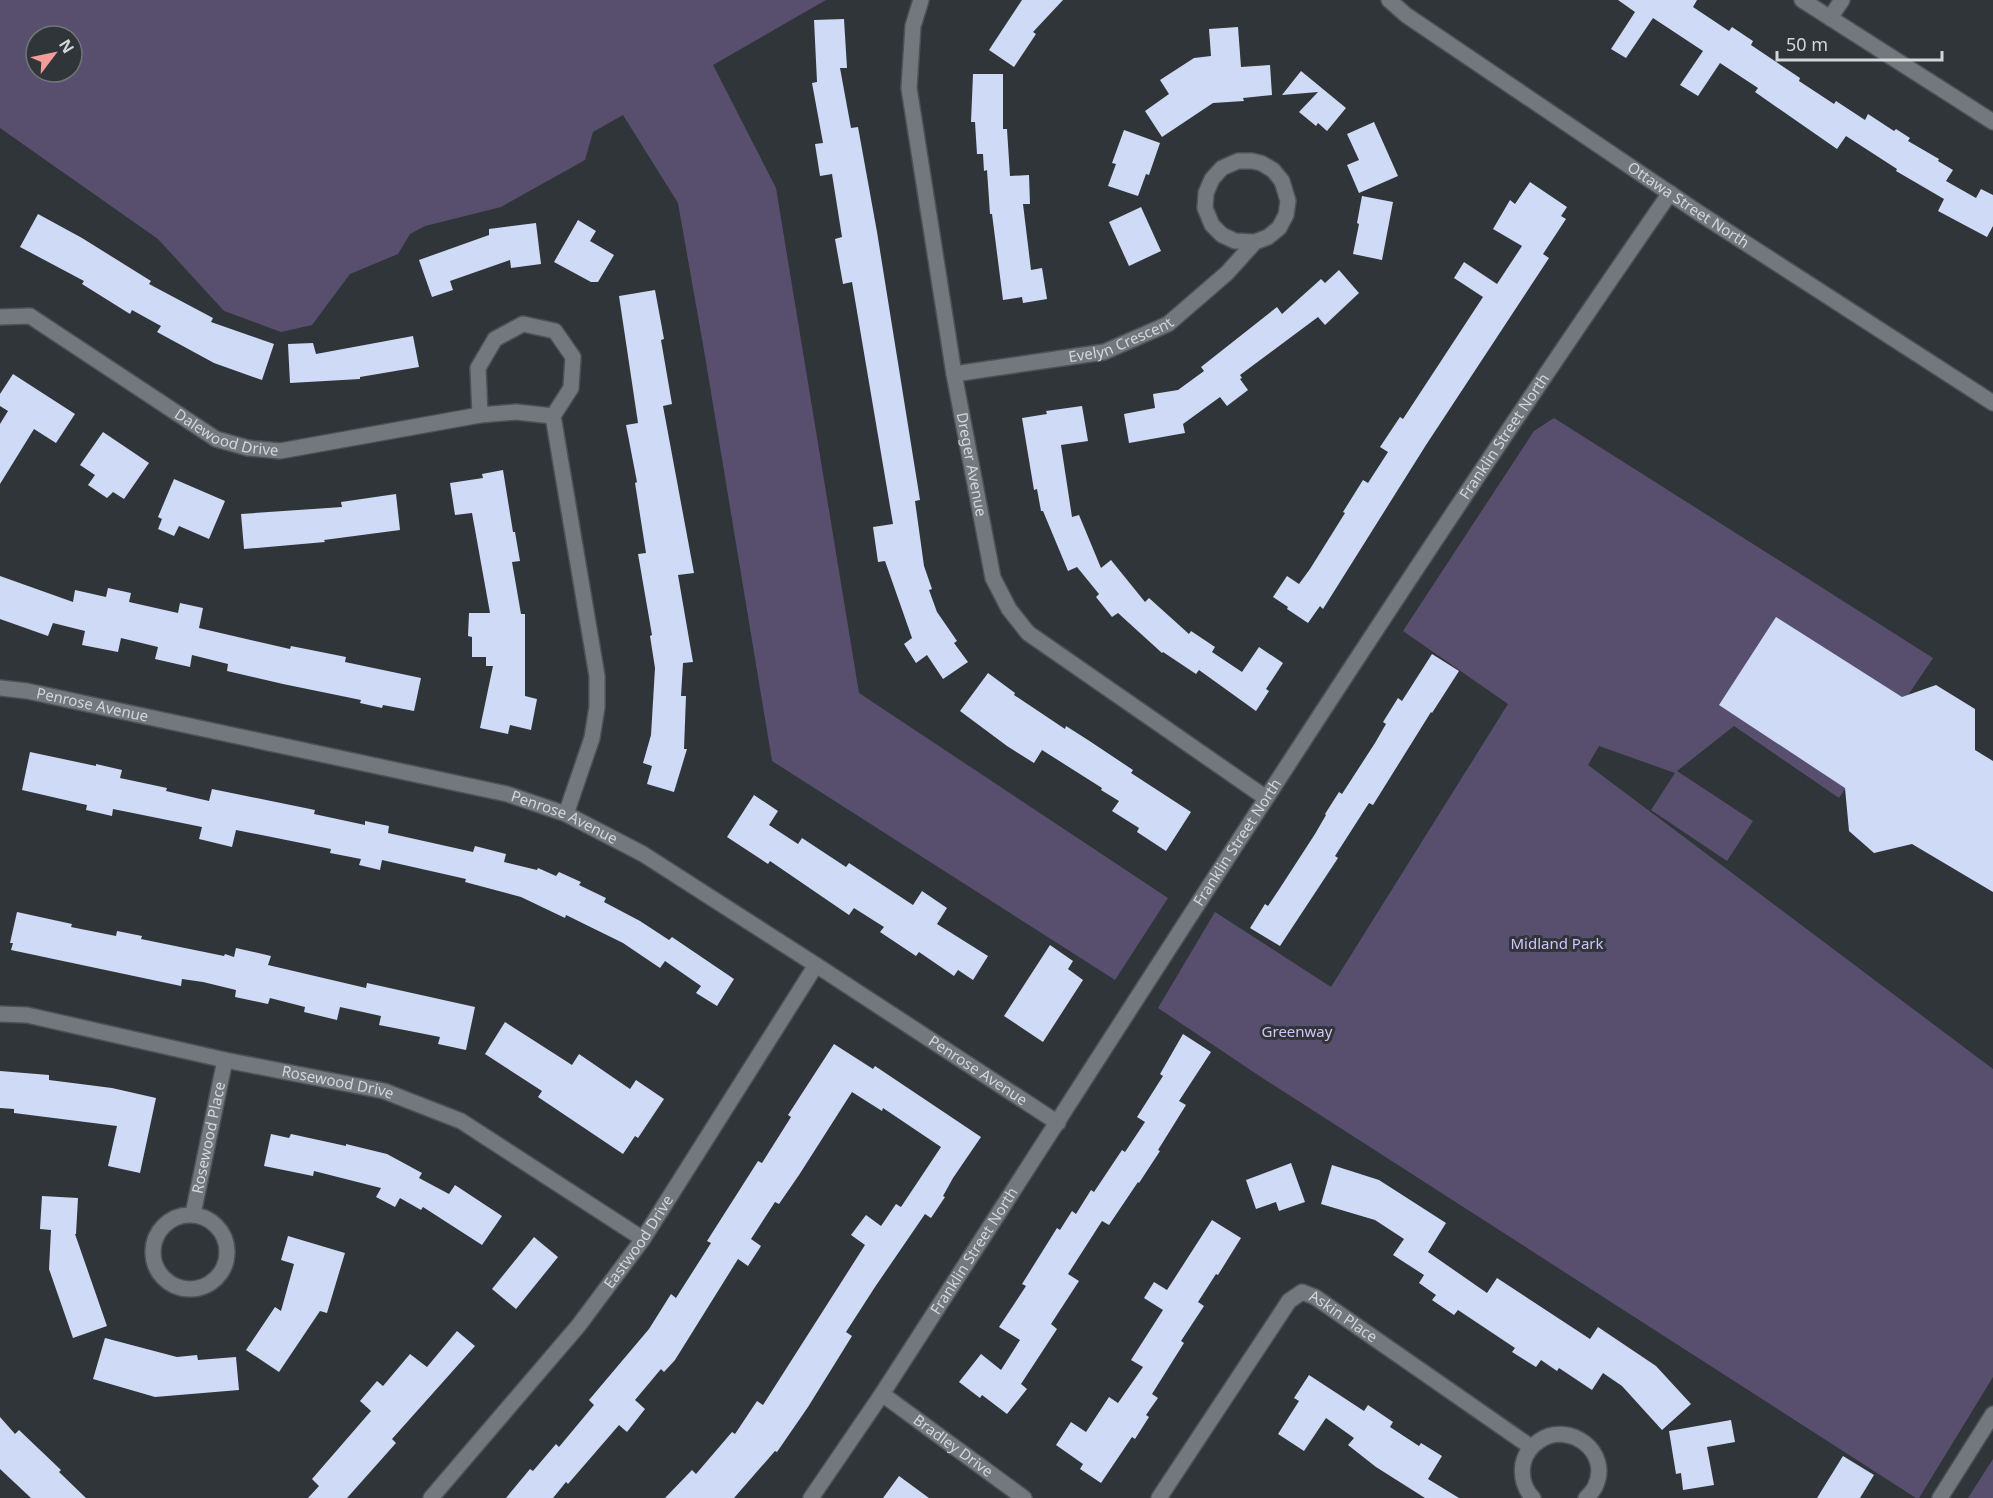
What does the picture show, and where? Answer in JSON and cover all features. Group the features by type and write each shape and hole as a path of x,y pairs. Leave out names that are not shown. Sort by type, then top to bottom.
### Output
{"street":[{"name":"Dreger Avenue","path":"921,0 913,26 909,88 954,374 993,578 1009,609 1029,633 1266,798"},
{"name":"Ottawa Street North","path":"1389,0 1406,15 1670,193 1993,403"},
{"path":"1802,0 1993,122"},
{"path":"1830,18 1842,0"},
{"name":"Evelyn Crescent","path":"954,374 1104,352 1168,324 1227,273 1255,242 1268,237 1279,228 1286,215 1288,201 1282,181 1273,170 1252,160 1238,161 1222,168 1212,179 1206,193 1205,208 1212,225 1222,235 1235,241 1255,242"},
{"name":"Franklin Street North","path":"811,1498 882,1394 1266,798 1521,412 1670,193"},
{"name":"Dalewood Drive","path":"0,317 30,316 216,439 248,448 280,451 480,415 516,412 553,416"},
{"path":"480,415 477,369 495,339 523,324 555,331 573,357 571,388 553,416 597,676 597,707 592,738 566,814"},
{"name":"Penrose Avenue","path":"0,688 27,691 507,794 566,814 643,854 1058,1123"},
{"name":"Eastwood Drive","path":"431,1498 579,1325 643,1239 816,964"},
{"name":"Rosewood Drive","path":"0,1014 27,1015 225,1060 384,1090 461,1121 643,1239"},
{"name":"Rosewood Place","path":"193,1214 225,1060"},
{"name":"Rosewood Place","path":"193,1214 210,1220 220,1229 228,1250 226,1263 220,1274 210,1284 197,1289 180,1288 168,1282 156,1268 152,1255 153,1242 159,1230 168,1220 180,1215 193,1214"},
{"name":"Askin Place","path":"1159,1498 1289,1301 1302,1292 1315,1297 1531,1447"},
{"name":"Bradley Drive","path":"882,1394 1024,1498"},
{"path":"1940,1498 1993,1414"},
{"path":"1533,1498 1524,1484 1522,1471 1524,1458 1531,1447 1546,1436 1559,1434 1580,1439 1590,1448 1596,1459 1598,1473 1595,1486 1586,1498"}],"green space":[{"path":"0,0 826,0 713,65 776,188 859,693 1168,898 1115,980 772,761 678,203 623,115 593,132 585,160 501,207 425,226 410,234 398,254 350,274 312,325 281,332 224,311 158,239 0,128"},
{"path":"1554,418 1933,658 1839,798 1734,726 1677,771 1753,821 1727,861 1651,810 1675,773 1599,746 1588,765 1993,1069 1993,1377 1919,1498 1264,1079 1158,1008 1215,912 1331,987 1508,704 1403,631 1534,431"},
{"path":"1993,1459 1993,1498 1968,1498"}],"building":[{"path":"1022,0 1063,0 1033,32 1036,34 1014,67 989,50"},
{"path":"1618,0 1697,0 1693,7 1729,31 1732,27 1753,41 1751,45 1834,104 1836,101 1865,120 1868,114 1894,131 1896,129 1910,138 1908,141 1939,159 1938,161 1953,170 1946,181 1976,198 1981,189 1993,195 1993,226 1987,237 1938,211 1944,199 1896,171 1897,169 1846,136 1837,149 1755,92 1758,88 1720,63 1698,96 1680,85 1703,51 1653,18 1626,58 1611,49 1635,12"},
{"path":"844,19 847,68 840,68 851,128 858,127 877,232 920,500 915,501 924,566 937,612 957,641 954,643 968,662 943,679 927,655 916,663 904,644 912,638 885,561 878,562 873,527 893,524 852,282 843,284 835,239 842,237 832,174 820,176 815,144 823,143 812,83 817,82 814,20"},
{"path":"1238,27 1241,67 1270,65 1272,95 1243,98 1244,101 1213,103 1162,137 1145,111 1169,94 1160,80 1194,58 1211,56 1209,29"},
{"path":"1301,71 1346,108 1327,131 1318,123 1316,126 1299,112 1318,92 1282,95"},
{"path":"973,74 1003,74 1003,129 1007,129 1010,176 1029,175 1030,204 1023,204 1031,270 1042,268 1047,299 1023,303 1022,297 1003,300 992,214 990,214 987,170 984,171 983,154 977,154 975,122 971,122"},
{"path":"1374,122 1398,176 1359,193 1347,165 1359,160 1347,134"},
{"path":"1124,130 1160,143 1149,175 1146,174 1138,196 1108,186 1116,164 1112,163"},
{"path":"1530,182 1567,207 1561,216 1566,219 1543,254 1549,258 1426,445 1323,609 1320,606 1308,623 1273,597 1287,576 1299,584 1310,569 1363,480 1368,483 1388,452 1380,447 1400,417 1403,419 1483,297 1454,278 1464,262 1497,284 1522,246 1493,229 1510,200 1515,204"},
{"path":"1362,196 1393,202 1382,260 1353,254"},
{"path":"1141,207 1161,251 1129,266 1109,222"},
{"path":"38,214 151,281 149,284 213,318 211,322 274,344 262,380 214,363 157,332 161,326 132,310 130,314 82,284 84,281 20,247"},
{"path":"578,220 596,231 590,241 614,255 598,282 591,282 554,262"},
{"path":"536,223 541,264 511,268 510,260 450,281 453,290 432,297 419,260 489,235 489,229"},
{"path":"1339,270 1359,293 1325,325 1318,317 1240,375 1242,378 1240,379 1248,390 1227,406 1220,397 1183,424 1185,433 1129,443 1124,414 1155,408 1153,394 1178,390 1204,371 1201,367 1277,307 1282,314 1321,279 1325,283"},
{"path":"655,290 672,404 663,406 694,573 678,575 693,662 683,663 681,696 686,696 684,749 687,749 674,792 647,784 652,766 643,763 651,735 655,668 650,636 652,635 638,554 646,553 635,483 637,482 626,425 638,423 619,296"},
{"path":"413,336 419,367 360,377 360,379 290,383 288,344 313,343 316,354"},
{"path":"13,374 75,414 56,443 34,429 0,484 0,424 8,411 0,406 0,394"},
{"path":"1082,406 1088,441 1061,445 1072,517 1079,515 1101,568 1111,560 1145,602 1149,598 1189,634 1191,631 1215,647 1212,652 1242,672 1259,647 1283,663 1266,689 1269,691 1256,711 1199,670 1196,674 1162,653 1118,613 1112,617 1096,597 1099,594 1077,567 1068,571 1043,511 1041,511 1037,489 1034,490 1022,418 1047,414 1046,411"},
{"path":"103,432 149,463 124,499 113,492 107,498 88,485 95,475 80,465"},
{"path":"503,470 520,561 512,562 521,614 525,614 525,696 537,699 531,730 510,725 508,734 480,728 493,666 486,666 486,657 472,657 472,637 468,636 469,613 490,613 472,513 455,515 450,483 483,478 482,474"},
{"path":"174,479 225,501 209,539 179,526 174,536 158,529 162,519 158,517"},
{"path":"396,494 400,530 324,540 325,542 244,549 241,514 342,507 341,502"},
{"path":"0,576 73,602 75,590 106,597 108,588 131,593 129,602 178,613 180,603 203,608 199,628 290,649 291,646 346,657 345,662 421,678 414,711 383,705 382,708 360,703 361,700 227,671 228,664 192,655 190,667 155,659 158,647 121,638 118,652 82,645 85,631 53,623 48,636 0,619"},
{"path":"1776,617 1902,697 1936,685 1975,709 1975,750 1993,761 1993,892 1912,844 1874,853 1849,831 1845,788 1719,705"},
{"path":"1432,654 1459,671 1373,805 1369,803 1335,856 1338,858 1280,946 1250,928 1265,904 1268,906 1315,834 1339,792 1342,794 1375,743 1386,724 1383,722 1398,698 1402,701"},
{"path":"988,673 1015,693 1014,695 1065,729 1066,726 1088,740 1133,770 1131,773 1191,812 1166,851 1137,832 1139,828 1112,811 1119,801 1101,790 1102,788 1042,750 1034,763 960,711"},
{"path":"30,752 122,770 120,778 167,788 166,791 209,801 212,789 315,810 314,814 365,825 365,821 389,826 388,833 473,852 475,846 506,854 504,862 537,870 538,868 556,876 559,872 581,882 579,885 606,898 604,902 669,940 672,937 734,979 717,1006 696,993 701,986 665,961 660,968 623,943 566,915 565,918 521,897 465,882 466,879 382,860 380,870 359,865 361,859 330,853 331,849 236,830 232,847 199,839 202,827 113,809 112,816 86,810 87,805 22,790"},
{"path":"754,795 778,811 769,825 798,844 802,838 846,867 849,863 913,905 922,891 947,908 937,924 988,956 973,980 958,970 954,976 919,952 916,956 880,932 884,927 854,908 849,915 770,861 768,864 727,837"},
{"path":"17,912 72,924 71,927 116,936 117,931 142,936 141,939 224,956 225,954 234,957 236,948 271,956 268,965 366,988 367,983 475,1007 466,1050 438,1044 440,1037 379,1025 381,1016 340,1007 337,1020 304,1012 305,1007 270,998 268,1004 235,997 236,990 203,982 182,979 181,986 11,950 13,943 10,943"},
{"path":"1050,945 1073,961 1068,969 1083,980 1043,1042 1004,1016"},
{"path":"505,1022 572,1065 579,1054 630,1089 636,1080 664,1099 638,1138 635,1136 623,1154 538,1097 542,1091 485,1054"},
{"path":"1183,1034 1211,1052 1179,1101 1186,1105 1158,1150 1160,1151 1109,1225 1102,1221 1068,1274 1079,1281 1051,1324 1057,1329 1021,1384 1027,1389 1007,1414 982,1395 980,1398 959,1382 981,1354 1001,1370 1020,1340 999,1327 1026,1286 1022,1284 1057,1228 1060,1230 1072,1211 1076,1214 1091,1190 1094,1192 1122,1150 1125,1152 1145,1122 1137,1117 1163,1076 1160,1074"},
{"path":"834,1044 873,1069 875,1066 981,1137 953,1178 943,1196 945,1197 931,1218 925,1214 875,1287 846,1332 852,1336 777,1452 775,1451 734,1498 665,1498 692,1470 696,1474 732,1432 735,1434 757,1401 763,1405 865,1245 851,1235 866,1215 881,1226 896,1204 901,1207 941,1147 883,1108 882,1111 852,1092 799,1175 779,1204 775,1202 751,1239 761,1246 748,1266 738,1259 675,1360 664,1372 661,1369 635,1400 645,1409 627,1432 619,1425 553,1498 506,1498 530,1469 533,1471 556,1444 559,1447 594,1405 589,1400 649,1329 671,1294 676,1298 711,1243 707,1241 758,1161 762,1163 791,1117 788,1115"},
{"path":"0,1071 49,1075 49,1080 112,1088 156,1098 140,1173 108,1166 117,1126 14,1113 14,1109 0,1108"},
{"path":"271,1134 289,1138 291,1134 387,1154 422,1173 419,1178 449,1194 455,1185 502,1216 482,1245 423,1207 421,1210 400,1198 395,1207 376,1197 381,1188 314,1171 313,1176 264,1166"},
{"path":"1291,1163 1305,1202 1279,1211 1276,1202 1256,1209 1246,1180"},
{"path":"1332,1165 1379,1180 1446,1223 1428,1252 1487,1293 1497,1278 1590,1339 1598,1327 1656,1366 1691,1404 1662,1430 1622,1386 1603,1373 1592,1390 1559,1368 1557,1371 1541,1360 1536,1367 1512,1352 1515,1348 1458,1310 1454,1315 1432,1300 1436,1295 1419,1283 1424,1275 1393,1255 1404,1239 1375,1220 1321,1204"},
{"path":"42,1196 78,1198 75,1234 107,1326 73,1338 49,1269 51,1230 40,1229"},
{"path":"1212,1220 1241,1238 1198,1302 1204,1306 1181,1341 1184,1343 1152,1394 1158,1398 1146,1415 1149,1417 1135,1439 1132,1437 1101,1483 1080,1469 1083,1464 1056,1445 1071,1422 1086,1432 1109,1397 1118,1403 1143,1367 1131,1360 1163,1310 1144,1298 1154,1282 1167,1290"},
{"path":"288,1236 345,1253 327,1313 320,1311 279,1372 246,1350 275,1307 281,1311 294,1264 281,1260"},
{"path":"534,1237 558,1257 516,1309 492,1289"},
{"path":"457,1331 475,1346 392,1439 396,1443 347,1498 308,1498 319,1486 312,1479 371,1411 360,1401 377,1381 383,1386 410,1354 427,1367"},
{"path":"105,1338 177,1357 197,1355 198,1360 236,1357 239,1390 155,1397 93,1379"},
{"path":"1309,1375 1364,1411 1368,1405 1393,1422 1390,1427 1419,1446 1421,1443 1442,1456 1428,1479 1459,1498 1425,1498 1376,1467 1348,1445 1354,1438 1326,1418 1304,1451 1278,1434 1299,1401 1294,1398"},
{"path":"0,1417 15,1434 19,1430 61,1470 59,1472 86,1498 31,1498 0,1469"},
{"path":"1731,1420 1735,1442 1707,1447 1714,1485 1683,1490 1681,1473 1676,1474 1669,1431"},
{"path":"1843,1456 1874,1475 1860,1498 1817,1498"},
{"path":"899,1476 929,1498 883,1498"}],"park label":[{"name":"Midland Park","path":"1557,944"},
{"name":"Greenway","path":"1297,1032"}]}
